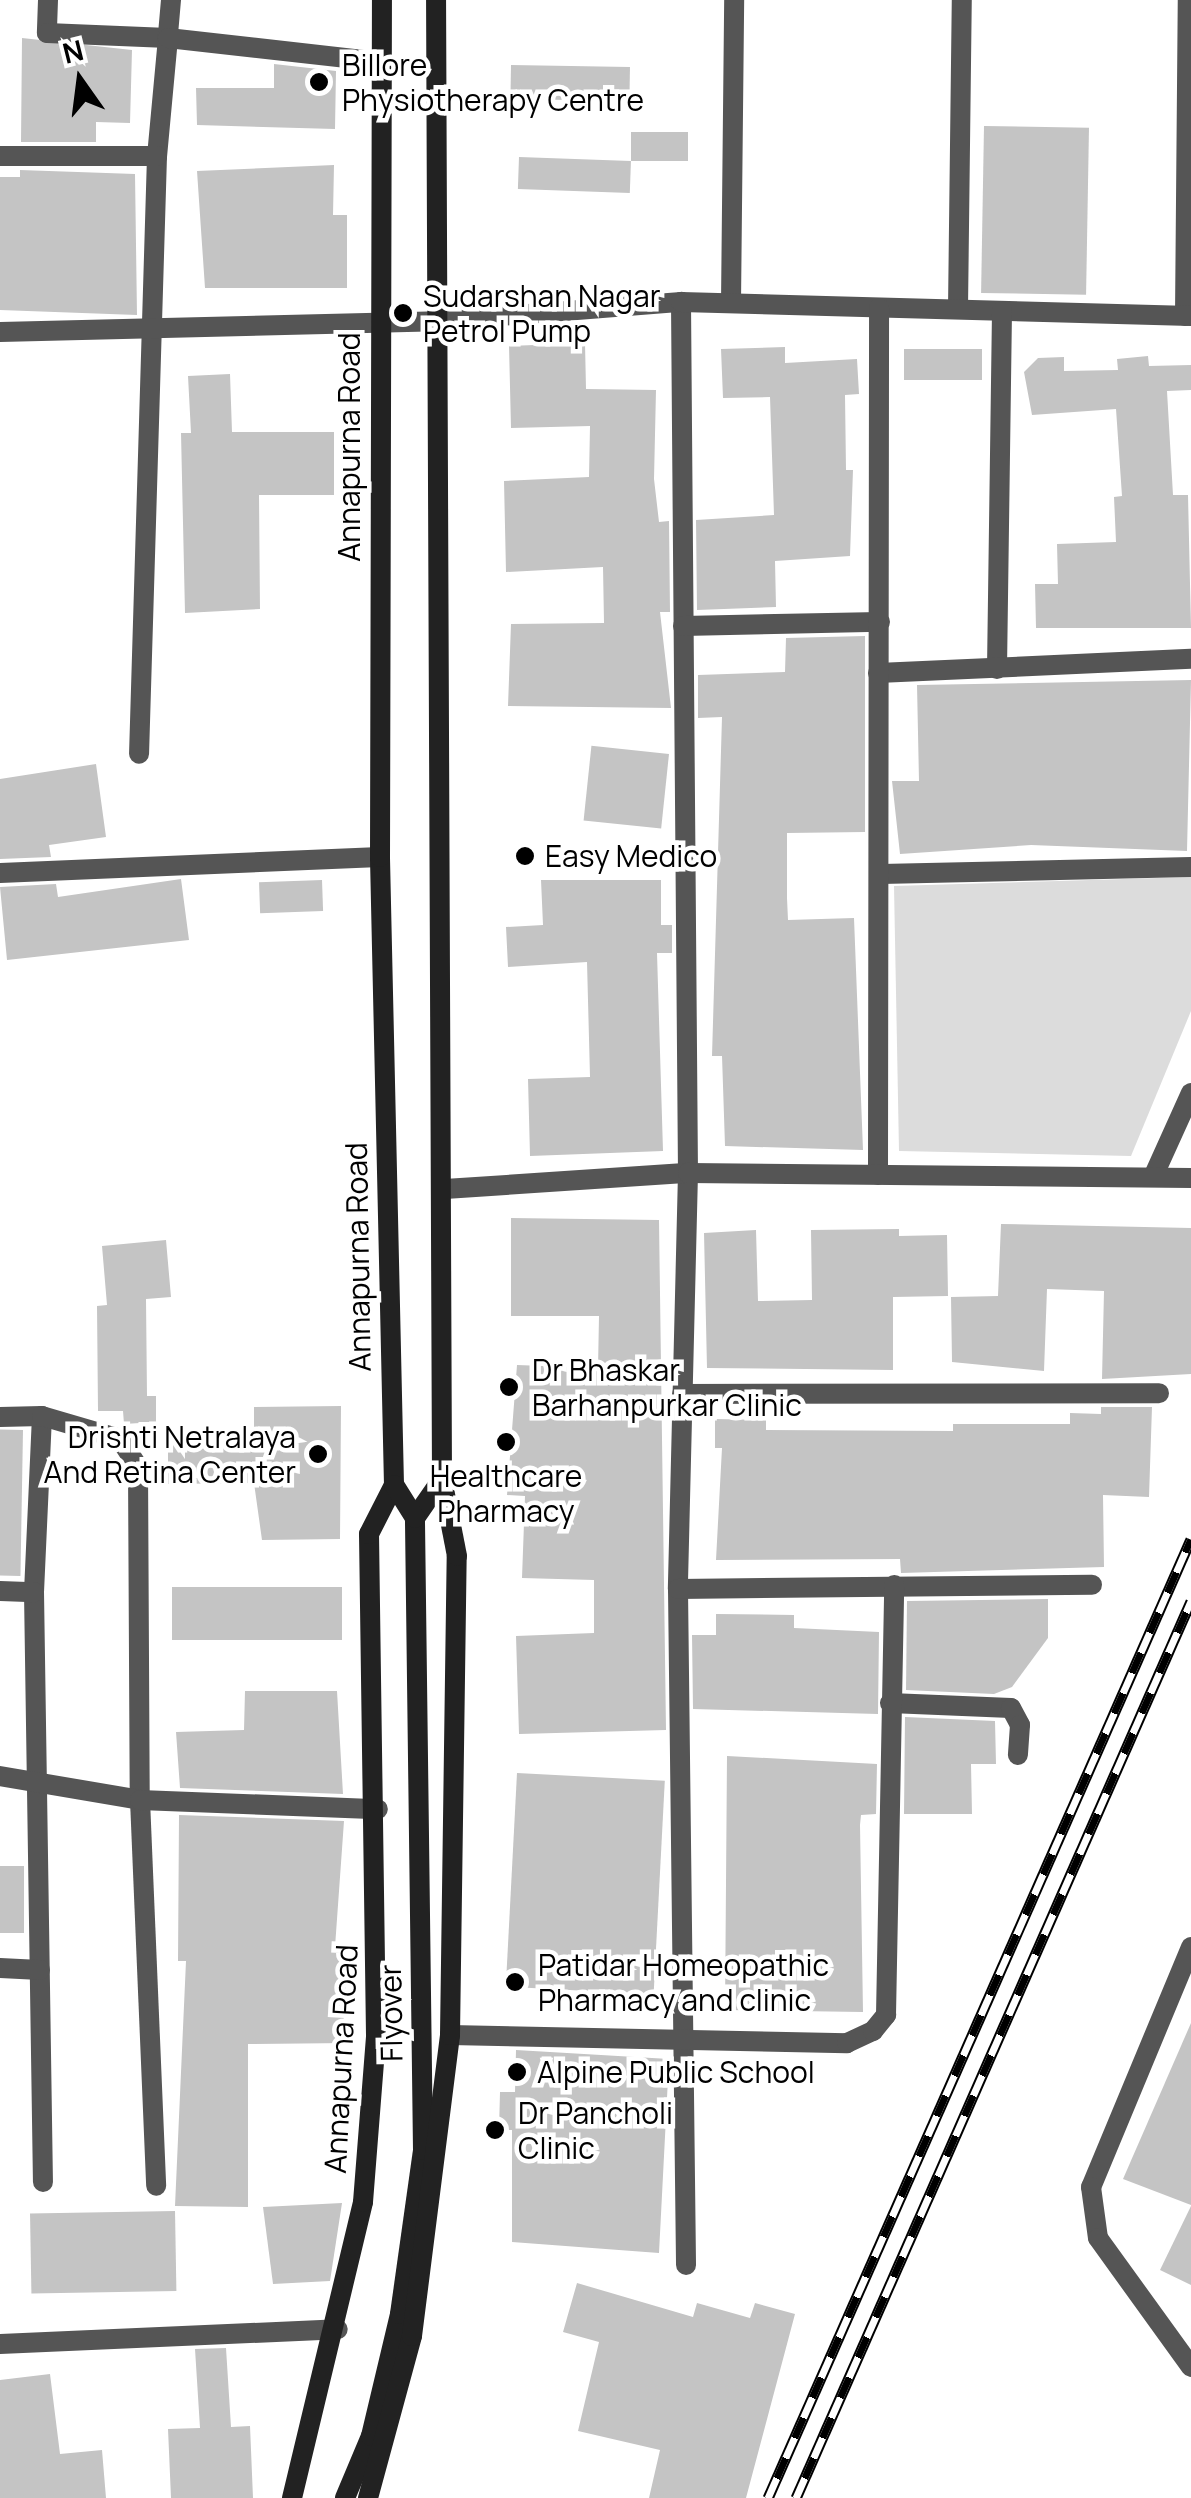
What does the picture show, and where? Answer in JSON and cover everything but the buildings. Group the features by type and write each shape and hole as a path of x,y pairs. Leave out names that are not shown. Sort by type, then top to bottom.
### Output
{"main road":[{"name":"Annapurna Road","path":"292,2498 338,2329 364,2202 376,2035 378,1809 369,1534 394,1486 380,857 378,323 382,0"},
{"path":"368,2498 412,2336 450,2035 457,1556 442,1479 444,1189 436,0"},
{"path":"394,1486 415,1518 442,1479"},
{"name":"Flyover","path":"345,2498 370,2436 400,2314 422,2150 415,1518"}],"street":[{"path":"48,0 47,33 168,38 383,62"},
{"path":"139,754 157,156 171,0"},
{"path":"731,304 734,0"},
{"path":"958,310 962,0"},
{"path":"0,332 438,321 681,302 1188,316 1188,0"},
{"path":"0,156 157,156"},
{"path":"681,302 688,1172 678,1589 686,2265"},
{"path":"878,1175 879,308"},
{"path":"997,669 1002,310"},
{"path":"683,626 880,622"},
{"path":"878,673 1191,659"},
{"path":"0,873 380,857"},
{"path":"881,874 1191,867"},
{"path":"1154,1177 1191,1093"},
{"path":"444,1189 688,1172 1191,1178"},
{"path":"682,1394 1159,1393"},
{"path":"0,1417 42,1416 120,1439 138,1467 140,1800 156,2186"},
{"path":"42,1416 34,1592 43,2182"},
{"path":"450,2035 682,2037 847,2044 886,2015 894,1585"},
{"path":"678,1589 1092,1585"},
{"path":"0,1591 34,1592"},
{"path":"890,1703 1011,1708 1020,1724 1018,1755"},
{"path":"0,1776 37,1777 140,1800 378,1809"},
{"path":"1191,1947 1091,2186 1098,2238 1191,2367"},
{"path":"0,1968 40,1970"},
{"path":"0,2344 338,2329"}],"shaded area":[{"path":"1191,877 1191,1011 1131,1156 899,1151 894,886"}],"railway":[{"path":"768,2498 1191,1539"},
{"path":"796,2498 1191,1601"}],"place":[{"name":"Billore Physiotherapy Centre","path":"319,82"},
{"name":"Sudarshan Nagar Petrol Pump","path":"403,313"},
{"name":"Easy Medico","path":"525,856"},
{"name":"Dr Bhaskar Barhanpurkar Clinic","path":"509,1387"},
{"name":"Healthcare Pharmacy","path":"506,1442"},
{"name":"Drishti Netralaya And Retina Center","path":"318,1454"},
{"name":"Patidar Homeopathic Pharmacy and clinic","path":"515,1982"},
{"name":"Alpine Public School","path":"517,2072"},
{"name":"Dr Pancholi Clinic","path":"495,2130"}]}
